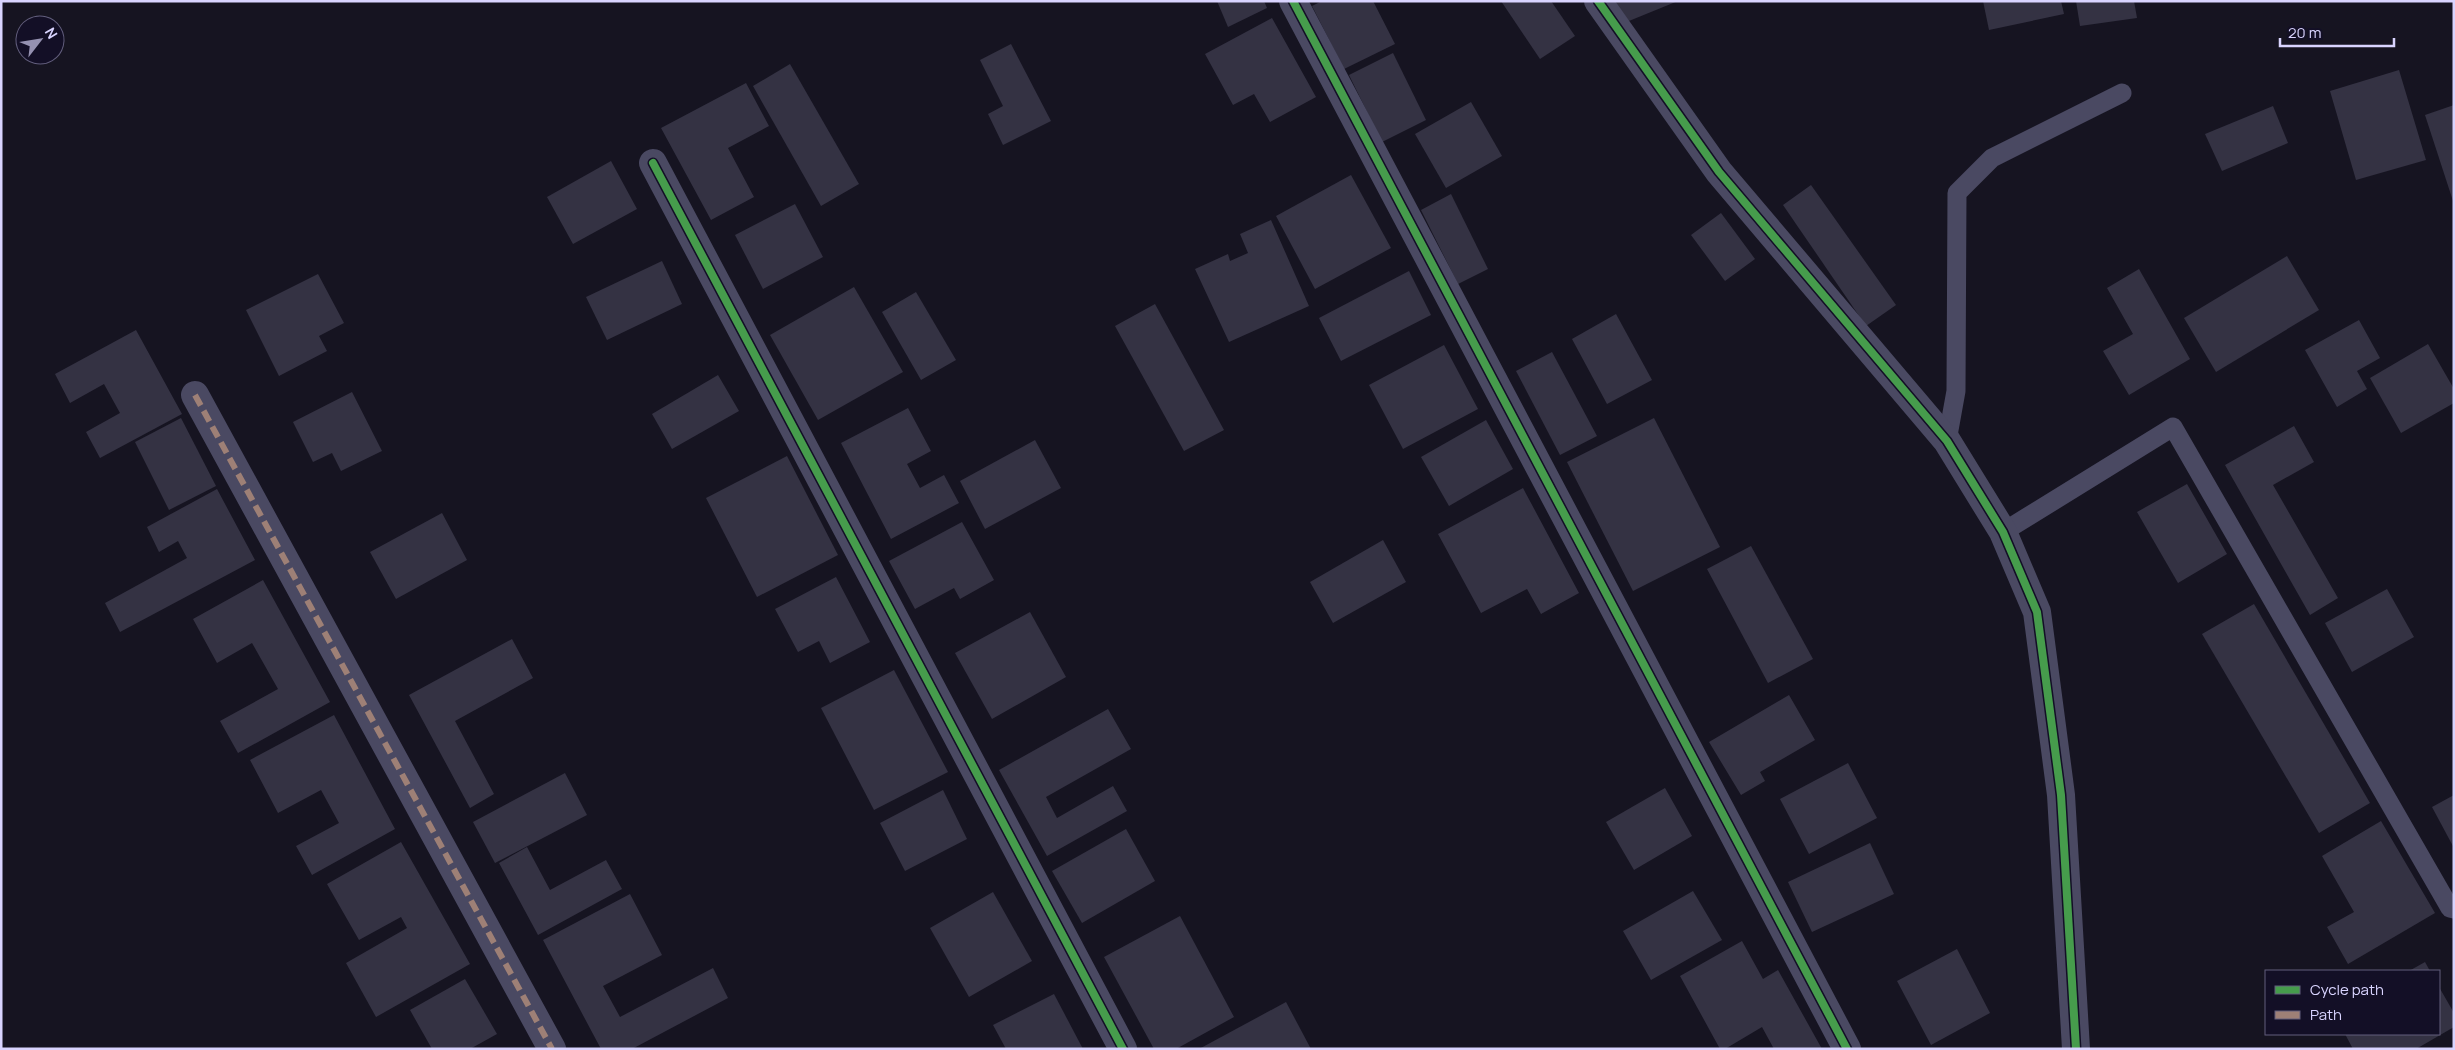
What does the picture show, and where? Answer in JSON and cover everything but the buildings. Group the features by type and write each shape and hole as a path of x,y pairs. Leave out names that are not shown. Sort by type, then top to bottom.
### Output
{"street":[{"path":"1293,1 1847,1049"},
{"path":"1598,1 1719,172 1947,441 2003,532 2036,612 2038,622 2061,795 2076,1049"},
{"path":"653,163 1123,1049"},
{"path":"195,395 552,1049"}],"lane":[{"path":"1947,441 1956,391 1958,194 1992,158 2122,93"},
{"path":"2003,532 2172,427 2450,908 2454,909"}],"marked path":[{"path":"195,395 552,1049"}],"cycle path":[{"path":"1293,1 1847,1049"},
{"path":"1598,1 1719,172 1947,441 2003,532 2037,612 2061,795 2076,1049"},
{"path":"653,163 1123,1049"}]}
